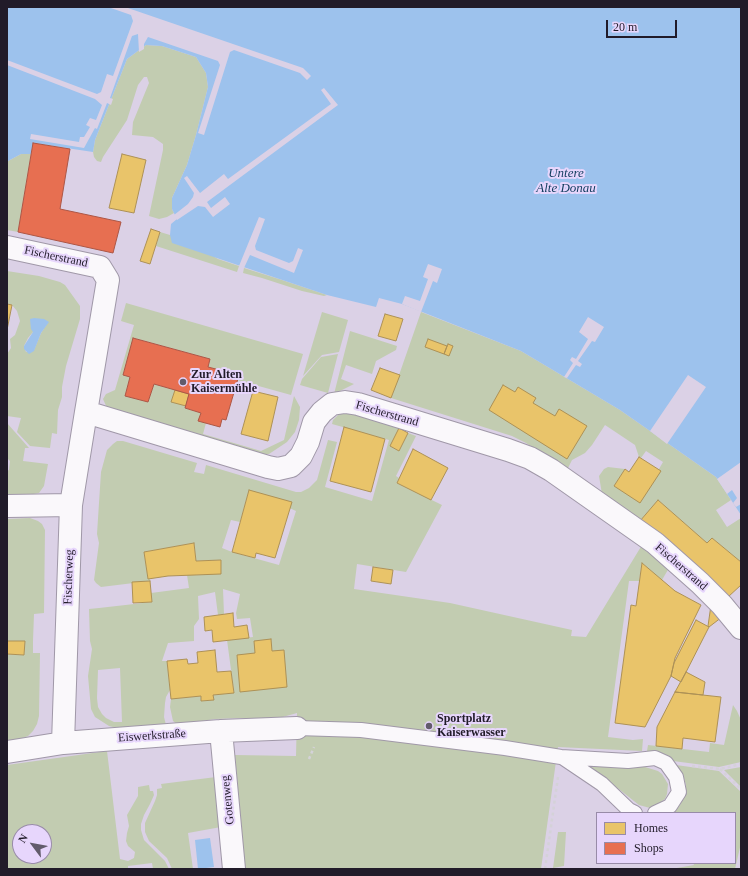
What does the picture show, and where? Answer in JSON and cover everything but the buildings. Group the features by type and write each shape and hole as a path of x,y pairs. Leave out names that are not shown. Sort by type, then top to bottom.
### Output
{"street":[{"name":"Fischerstrand","path":"7,247 100,267 108,280 86,412 278,469 291,466 301,456 308,442 314,422 322,412 332,404 345,402 358,404 508,450 530,458 551,470 655,543 700,583 722,605 741,628"},
{"name":"Fischerweg","path":"63,743 71,505 86,412"},
{"path":"7,506 71,505"},
{"name":"Eiswerkstraße","path":"7,752 63,743 221,731 297,728"},
{"name":"Gotenweg","path":"221,731 234,869"}],"lane":[{"path":"297,728 361,730 505,748 561,757 628,761 655,758 666,763 676,777 679,792 670,806 657,812"},
{"path":"561,757 602,784 629,810 634,812"}],"path":[{"path":"309,759 315,745"},
{"path":"546,869 561,757"},
{"path":"666,763 720,769 741,764"},
{"path":"720,769 741,789"}],"green space":[{"path":"146,45 162,46 196,57 206,73 208,87 187,165 172,198 172,209 174,213 159,219 149,216 163,144 153,137 132,135 133,122 149,83 147,77 144,77 138,85 127,120 101,162 97,161 93,152 95,140 127,59"},
{"path":"21,154 31,154 18,232 7,230 7,164 8,161"},
{"path":"160,232 170,235 176,233 218,259 239,266 237,272 156,246"},
{"path":"244,268 327,295 324,296 302,291 243,273"},
{"path":"7,271 39,276 60,282 65,285 80,306 80,319 66,366 62,387 62,397 58,410 57,434 52,433 50,448 30,446 17,432 21,418 7,416 7,354 11,348 10,339 15,335 20,321 17,311 12,305 7,304","holes":["48,322 41,333 34,350 26,352 24,346 28,338 33,332"]},
{"path":"126,303 303,354 291,395 237,380 239,375 208,367 210,359 134,338 123,374 130,377 125,396 148,402 154,384 175,390 172,402 186,406 185,408 201,413 199,421 206,423 203,434 261,451 284,440 294,396 300,407 299,420 295,432 287,442 269,454 258,455 107,408 103,399 106,394 115,390 134,325 121,321"},
{"path":"322,312 348,320 339,352 322,355 303,376"},
{"path":"421,312 521,351 620,410 716,477 731,500 716,510 727,527 741,518 741,562 712,538 707,543 658,500 640,521 602,494 599,476 604,469 608,467 625,469 614,486 640,502 663,462 646,451 641,458 639,457 635,445 605,425 592,445 585,453 572,460 567,470 526,443 512,436 391,398"},
{"path":"350,331 397,346 396,350 376,361 372,374 346,365 341,379 354,384 334,394"},
{"path":"338,354 328,393 300,385 302,379 321,357"},
{"path":"351,411 399,428 390,446 399,451 408,433 416,436 396,476 399,478 397,483 442,505 406,572 357,564 354,589 450,603 572,630 571,636 586,637 642,545 669,568 662,580 642,563 639,581 629,581 608,737 633,740 643,739 642,751 558,747 541,869 245,869 235,755 296,756 297,713 279,718 215,719 178,725 173,721 170,707 171,699 201,696 202,701 213,700 213,695 234,692 227,640 253,637 250,618 237,619 236,613 240,594 223,589 224,614 218,615 215,592 198,596 199,619 194,626 194,641 168,643 162,661 167,661 170,690 166,697 165,703 164,717 166,725 117,728 109,726 95,717 91,709 88,676 92,649 90,641 89,609 152,602 151,593 189,588 187,575 221,573 221,560 196,561 194,543 144,552 148,579 150,578 150,581 101,587 96,583 94,580 99,543 97,534 101,472 107,450 117,441 123,441 197,463 194,472 204,474 206,465 296,492 301,492 309,488 317,480 328,440 337,442 325,487 372,501 389,440 332,424 333,420 340,413","holes":["249,490 296,511 279,565 222,548 231,520 240,522","120,668 122,722 114,722 106,718 98,707 98,670"]},
{"path":"7,423 29,448 25,448 23,461 48,464 44,486 39,493 29,495 7,495 7,471 9,470 10,461 7,458"},
{"path":"30,518 42,524 45,530 44,613 34,614 33,641 33,653 40,653 39,716 37,724 28,736 7,742 7,654 24,655 25,642 7,641 7,519"},
{"path":"733,705 741,720 741,762 719,767 673,761 670,757 662,753 647,751 648,745 709,752 710,743 724,745"},
{"path":"107,751 120,859 128,861 134,858 135,852 128,846 126,841 129,826 127,815 138,796 138,787 149,785 150,791 153,791 154,795 144,815 141,830 144,840 165,861 169,869 153,869 152,863 128,866 128,869 7,869 7,765"},
{"path":"587,764 645,767 658,771 662,774 668,784 665,799 650,808 639,805"},
{"path":"676,765 719,771 741,792 741,843 735,869 671,869 694,864 736,864 736,812 675,812 684,796 686,785 683,775"},
{"path":"741,767 741,787 724,770"},
{"path":"216,777 221,827 188,833 193,869 172,869 167,858 149,841 145,832 145,823 155,801 157,789 162,788 161,784"},
{"path":"558,832 566,832 564,866 553,868"}],"water":[{"name":"Untere Alte Donau","path":"7,7 741,7 741,515 716,477 620,410 521,351 402,304 379,298 376,307 327,295 172,243 170,235 171,224 177,219 172,209 172,198 187,165 208,87 206,73 196,57 162,46 146,45 127,59 95,140 93,152 33,143 31,154 21,154 8,161 7,164"},
{"path":"30,319 44,319 49,322 41,333 34,351 29,354 24,349 24,346 33,332 31,329"},
{"path":"210,838 214,867 198,869 195,840"}],"pier":[{"path":"108,7 125,7 303,68 311,76 307,80 300,73 234,50 230,52 204,135 198,133 220,65 218,61 148,37 144,44 144,49 139,52 138,34 132,36 110,98 113,99 111,105 107,103 97,129 95,128 84,148 30,139 31,134 79,142 80,137 84,137 90,127 86,125 90,118 96,120 102,105 95,99 7,65 7,60 97,94 101,92 107,74 113,76 133,21 131,15"},
{"path":"324,88 338,105 207,202 211,208 225,197 230,204 213,217 205,207 198,206 177,220 174,215 188,204 194,193 184,178 187,176 200,193 224,174 228,179 331,104 321,90"},
{"path":"259,217 265,219 255,246 256,250 289,263 293,261 298,248 303,250 294,273 250,255 244,268 239,266"},
{"path":"428,264 442,269 437,283 433,281 421,312 402,304 405,296 420,301 428,279 423,277"},
{"path":"588,317 604,327 595,342 592,341 578,361 582,364 580,367 576,365 567,378 564,377 573,363 570,360 572,357 576,359 588,339 579,332"},
{"path":"688,375 706,387 667,444 650,431"},
{"path":"741,462 741,504 736,507 733,503 737,498 732,490 727,494 717,479"}],"place":[{"name":"Zur Alten Kaisermühle","path":"183,382"},
{"name":"Sportplatz Kaiserwasser","path":"429,726"}]}
